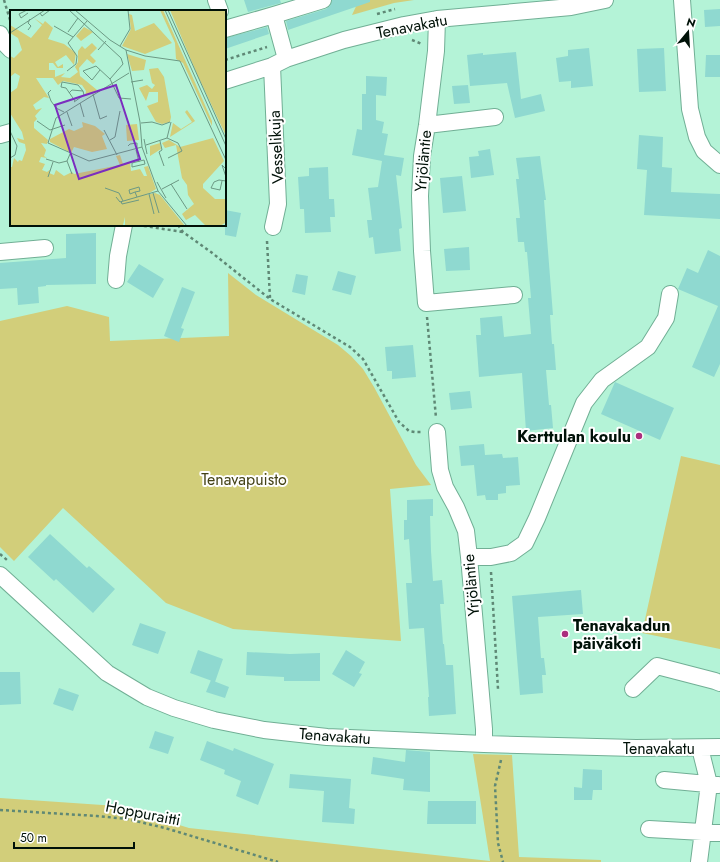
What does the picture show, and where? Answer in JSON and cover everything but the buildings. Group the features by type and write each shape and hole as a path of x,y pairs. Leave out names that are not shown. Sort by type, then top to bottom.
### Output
{"street":[{"path":"216,0 220,10"},
{"path":"226,29 322,0"},
{"name":"Tenavakatu","path":"226,81 272,66 286,58 344,40 404,26 437,19 571,7 604,0"},
{"path":"682,0 690,109 697,137 704,151 720,165"},
{"path":"274,15 286,58"},
{"name":"Yrjöläntie","path":"437,19 436,50 422,156 420,196 426,303 514,295"},
{"path":"0,34 4,43 10,49"},
{"name":"Vesselikuja","path":"272,66 278,204 272,227"},
{"path":"427,125 495,117"},
{"path":"0,135 10,132"},
{"path":"116,280 118,256 124,226"},
{"path":"0,252 45,248"},
{"path":"469,557 491,557 511,553 525,543 537,518 584,403 602,380 648,347 666,318 670,294"},
{"name":"Yrjöläntie","path":"437,432 440,470 445,487 456,507 466,531 484,729 484,744"},
{"name":"Tenavakatu","path":"6,570 107,673 147,697 174,708 214,720 264,730 328,737 484,744 636,748 720,747"},
{"path":"633,690 657,666 720,683"},
{"path":"699,862 703,832 715,784 700,748"},
{"path":"664,780 715,784"},
{"path":"649,829 720,833"}],"path":[{"path":"4,0 10,21"},
{"path":"142,226 183,232"},
{"path":"179,226 183,232 211,252 270,299 350,347 363,359 380,386 399,422 408,431 437,432"},
{"path":"270,299 267,241 272,227"},
{"path":"0,554 6,570"},
{"name":"Hoppuraitti","path":"0,810 92,816 127,820 166,828 278,862"}],"green space":[{"path":"359,0 414,0 394,3 352,15"},
{"name":"Tenavapuisto","path":"228,273 256,295 338,345 351,356 363,369 416,465 431,485 390,489 401,641 233,629 166,603 63,508 14,561 0,547 0,321 67,306 109,317 110,341 229,336"},
{"path":"681,456 720,465 720,649 642,633"},
{"path":"473,754 512,755 519,857 601,860 601,862 0,862 0,798 117,806 189,828 490,861"}],"place":[{"name":"Kerttulan koulu","path":"639,436"},
{"name":"Tenavakadun päiväkoti","path":"565,634"}]}
